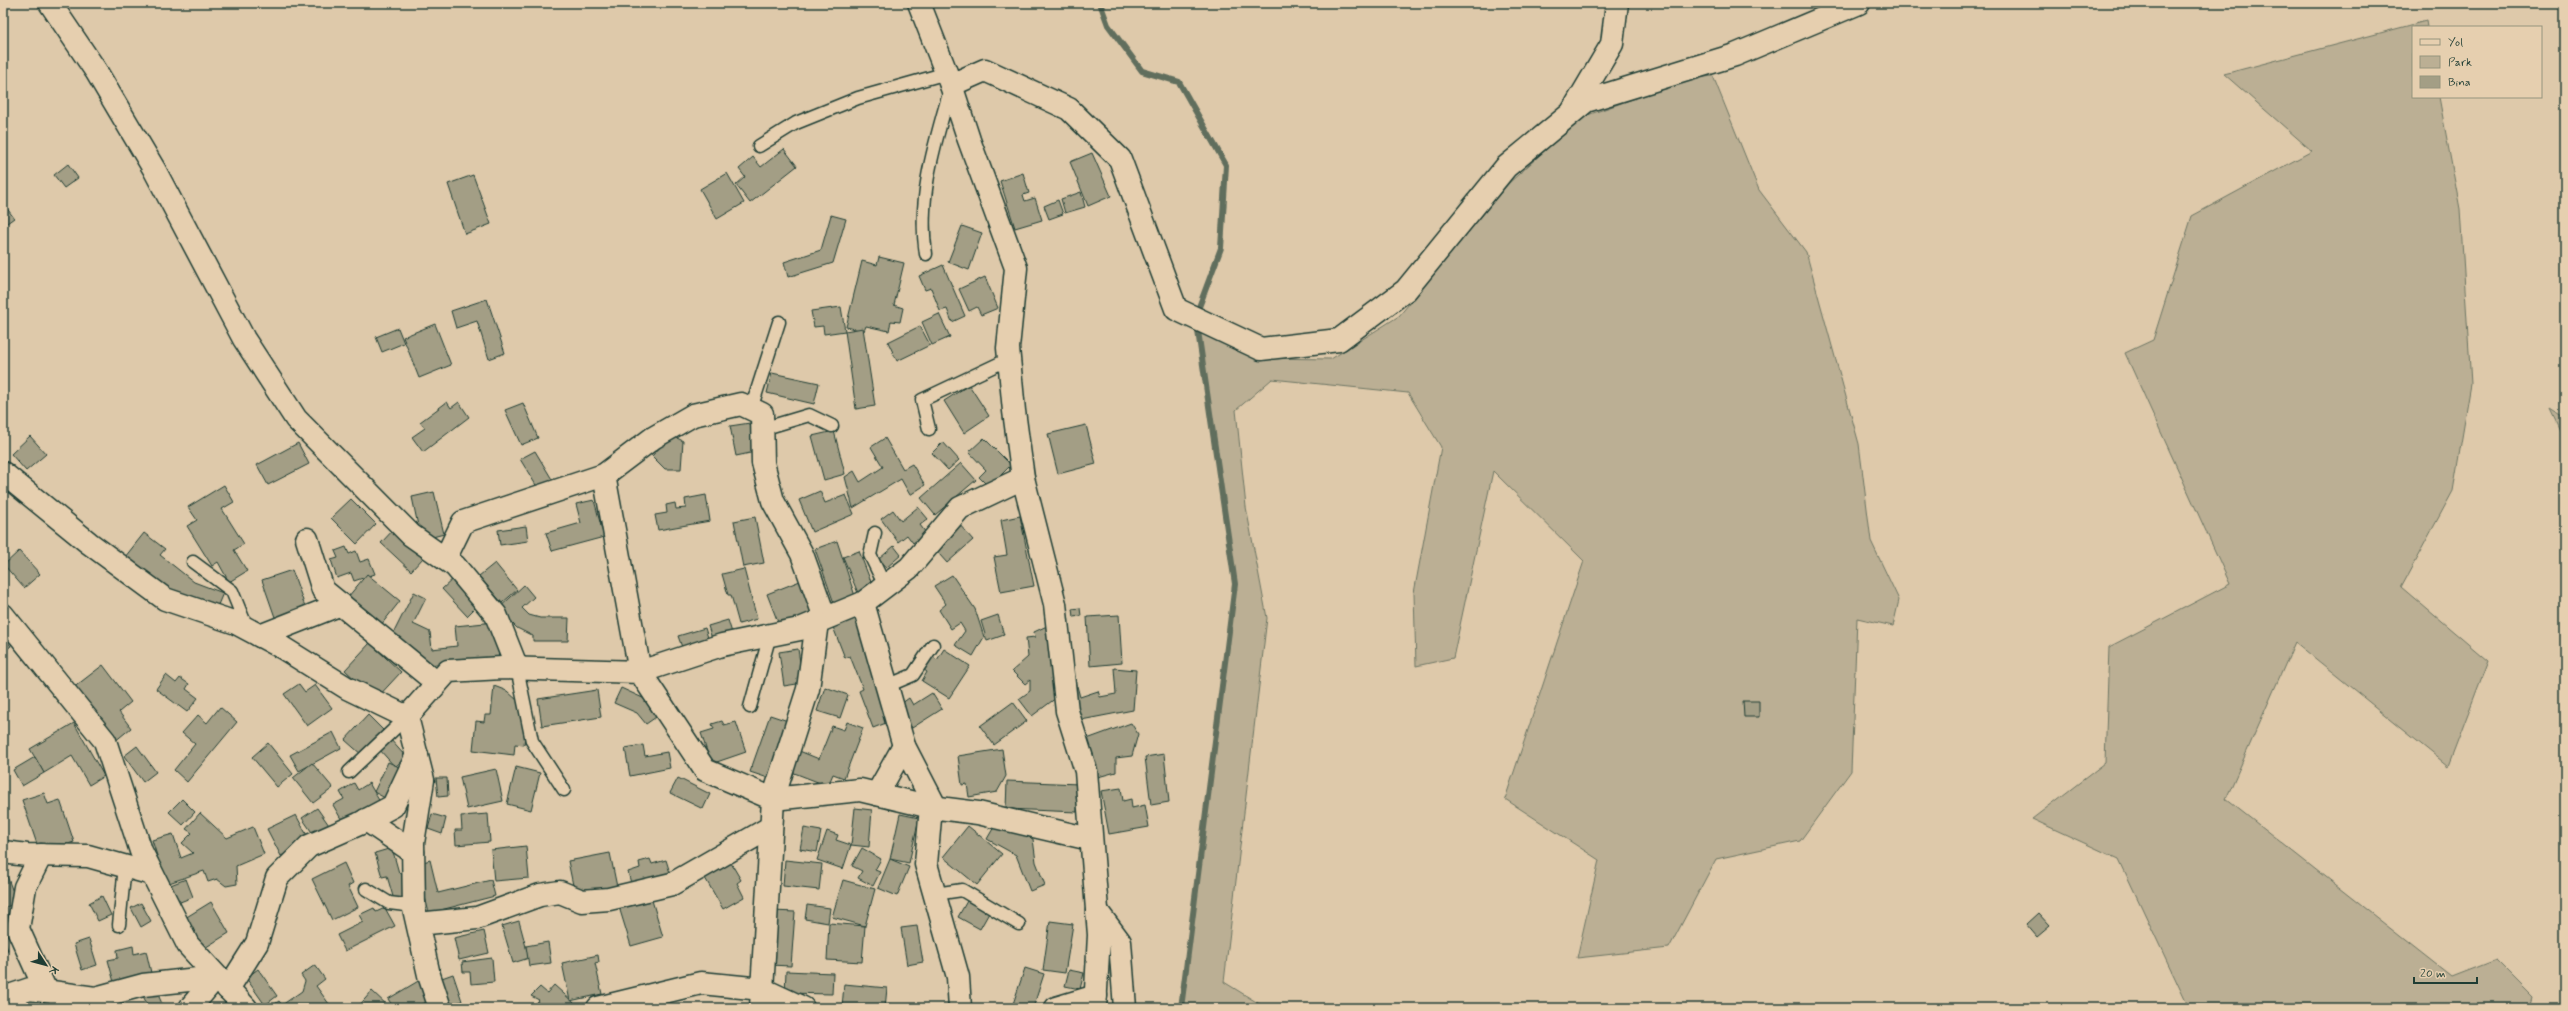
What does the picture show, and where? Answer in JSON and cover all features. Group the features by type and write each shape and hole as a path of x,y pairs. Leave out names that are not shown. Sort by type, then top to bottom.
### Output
{"street":[{"path":"50,3 100,78 154,169 244,339 296,419 411,535 455,566 496,616 517,668"},
{"path":"919,3 949,79 968,140 1016,268 1008,348 1023,478 1055,604 1067,711 1086,771 1090,839 1099,935 1095,1002 1056,1008"},
{"path":"1570,114 1612,44 1617,3"},
{"path":"949,79 986,70 1068,109 1120,159 1176,309 1261,349 1339,340 1406,290 1506,167 1586,101 1735,55 1859,3"},
{"path":"445,559 463,522 604,475 653,438 693,415 741,404 762,414 763,462 773,501 802,554 821,620 808,689 772,799 761,999"},
{"path":"3,473 89,543 165,599 254,633 347,688 407,717 423,780 413,852 416,915 429,974 440,1008"},
{"path":"604,475 640,672 705,770 772,799 860,790 933,807 978,813 1090,839"},
{"path":"407,717 448,671 517,668 640,672 722,645 800,629 863,602 909,568 960,508 1023,478"},
{"path":"308,539 324,590 437,683"},
{"path":"863,602 904,746 933,807 926,864 958,977 960,1008"},
{"path":"254,633 341,604"},
{"path":"3,615 105,741 141,851 188,946 246,1008"},
{"path":"877,794 904,746"},
{"path":"190,1008 222,983 257,943 278,878 310,846 393,806 417,755"},
{"path":"366,820 413,852"},
{"path":"416,915 477,918 540,895 560,892 582,901 609,899 672,884 771,827"},
{"path":"3,852 41,855 88,856 152,874"},
{"path":"41,855 25,887 18,929 46,991"},
{"path":"1097,911 1120,942 1125,1008"},
{"path":"3,998 30,989 95,998 143,985 222,983"},
{"path":"598,1008 648,1002 700,983 803,1008"}],"lane":[{"path":"759,146 796,123 858,98 949,79 930,163 922,230 926,254"},
{"path":"751,409 779,322"},
{"path":"929,429 922,400 1009,359"},
{"path":"762,428 808,414 832,426"},
{"path":"875,533 870,556 885,586"},
{"path":"193,562 232,591 254,633"},
{"path":"750,706 770,635"},
{"path":"887,686 912,675 933,645"},
{"path":"517,668 532,741 564,790"},
{"path":"350,772 407,717"},
{"path":"119,925 126,866"},
{"path":"366,889 389,903 416,915"},
{"path":"935,894 962,890 1019,924"}],"green space":[{"path":"2426,21 2427,26 2412,26 2412,98 2439,98 2460,209 2471,384 2453,491 2401,587 2488,661 2448,766 2295,642 2226,799 2452,977 2496,960 2533,997 2530,1008 2189,1008 2119,859 2032,819 2105,763 2109,647 2230,584 2125,353 2153,340 2192,216 2312,151 2224,74"},
{"path":"1713,76 1759,190 1806,252 1859,444 1871,541 1899,600 1893,626 1857,618 1851,771 1800,841 1716,859 1669,948 1577,958 1599,860 1505,799 1584,561 1493,471 1453,658 1416,666 1414,593 1441,447 1408,393 1272,379 1236,410 1246,507 1267,618 1224,982 1266,1008 1181,1008 1235,584 1198,328 1260,358 1331,359 1399,316 1509,183 1582,117 1689,79"},
{"path":"2551,410 2565,419 2565,440"}],"building":[{"path":"784,149 797,166 750,203 736,185 745,177 739,169 753,157 761,167"},
{"path":"1092,153 1111,196 1088,206 1070,162"},
{"path":"68,164 78,178 64,188 54,175"},
{"path":"727,173 744,203 717,219 700,189"},
{"path":"1023,173 1029,193 1023,195 1025,201 1035,198 1042,220 1015,228 1000,181"},
{"path":"473,175 491,224 465,234 448,184"},
{"path":"1081,192 1085,207 1065,213 1061,199"},
{"path":"1058,200 1063,214 1049,219 1044,206"},
{"path":"3,203 14,218 3,226"},
{"path":"831,215 846,219 833,263 788,277 784,262 821,250"},
{"path":"962,226 982,233 969,270 948,262"},
{"path":"879,257 904,263 894,305 903,308 900,322 891,321 889,331 866,326 864,331 846,327 862,261 877,265"},
{"path":"943,265 965,316 952,322 947,309 940,311 931,288 925,290 919,276"},
{"path":"985,277 998,308 981,315 977,307 969,311 959,289"},
{"path":"487,299 505,353 489,359 477,321 456,328 451,311"},
{"path":"841,307 845,331 824,334 823,326 814,327 811,311"},
{"path":"939,314 950,337 932,345 922,322"},
{"path":"435,324 451,365 419,378 403,337"},
{"path":"920,326 930,345 897,361 888,342"},
{"path":"398,328 404,343 382,352 376,337"},
{"path":"863,328 875,406 856,409 845,331"},
{"path":"772,373 819,383 814,404 767,393"},
{"path":"969,385 989,416 964,433 944,401"},
{"path":"447,402 451,408 459,402 469,417 423,452 412,437 425,428 420,422"},
{"path":"523,403 538,438 521,445 505,410"},
{"path":"750,423 755,452 736,456 730,426"},
{"path":"1086,425 1096,464 1058,474 1048,434"},
{"path":"834,431 845,474 824,480 812,436"},
{"path":"671,435 683,441 681,469 665,469 652,456"},
{"path":"30,436 46,454 26,471 11,454"},
{"path":"885,438 903,469 912,464 925,485 910,495 901,479 853,508 845,477 854,471 860,482 883,467 871,447"},
{"path":"984,438 1011,465 989,487 979,477 986,470 969,452"},
{"path":"943,442 959,460 948,470 932,453"},
{"path":"298,443 309,464 268,485 257,465"},
{"path":"535,451 556,486 542,495 520,459"},
{"path":"961,463 976,480 935,515 921,498"},
{"path":"224,485 234,502 222,509 244,544 234,550 247,571 229,582 218,562 212,566 187,526 197,520 188,507"},
{"path":"820,491 825,503 846,495 854,514 812,532 799,500"},
{"path":"434,492 444,534 421,540 412,497"},
{"path":"706,495 710,521 658,530 655,515 667,513 666,505 675,503 676,509 686,508 685,499"},
{"path":"351,499 376,524 357,544 331,518"},
{"path":"594,500 604,537 552,551 546,533 581,523 576,504"},
{"path":"918,507 928,519 920,525 926,533 913,543 907,535 898,542 881,519 893,510 901,521"},
{"path":"1020,516 1034,586 1001,592 994,557 1007,555 1001,520"},
{"path":"755,517 764,563 743,567 734,521"},
{"path":"959,524 973,540 947,563 932,546"},
{"path":"526,526 528,541 500,545 498,530"},
{"path":"394,529 424,557 411,571 381,543"},
{"path":"144,533 165,549 160,555 194,582 223,593 215,612 174,595 125,557"},
{"path":"837,541 855,596 834,603 815,549"},
{"path":"894,546 901,555 886,568 879,559"},
{"path":"346,547 349,554 356,551 360,562 369,559 375,574 354,581 351,573 337,578 331,560 338,558 335,551"},
{"path":"19,551 40,574 24,588 4,565"},
{"path":"859,551 873,587 858,593 843,557"},
{"path":"495,563 517,590 502,603 479,576"},
{"path":"744,569 757,619 739,624 731,595 728,595 722,574"},
{"path":"292,570 307,612 277,623 262,580"},
{"path":"367,574 400,601 381,625 348,597"},
{"path":"952,575 975,609 984,637 973,656 955,645 965,631 960,623 951,629 939,610 946,604 934,586"},
{"path":"454,578 479,604 467,616 442,589"},
{"path":"800,581 812,613 779,625 767,594"},
{"path":"524,585 534,597 522,608 529,615 540,618 569,618 568,641 533,641 533,636 517,628 498,609"},
{"path":"414,592 426,598 413,624 430,632 432,649 457,646 455,626 495,622 499,657 429,665 393,634"},
{"path":"1080,608 1081,616 1073,617 1072,609"},
{"path":"998,615 1004,635 987,641 981,621"},
{"path":"1119,615 1122,663 1090,666 1087,617"},
{"path":"855,618 894,720 873,728 859,691 863,689 850,656 845,658 833,627"},
{"path":"728,620 733,636 713,642 708,626"},
{"path":"1049,625 1056,698 1032,716 1019,699 1030,691 1030,680 1025,684 1012,671 1028,657 1026,638 1035,637 1034,632"},
{"path":"705,628 709,641 683,650 678,636"},
{"path":"3,636 11,646 3,652"},
{"path":"370,643 401,672 376,699 345,670"},
{"path":"798,649 803,683 784,686 779,652"},
{"path":"944,649 970,666 949,698 922,681 927,672 923,669 932,656 937,660"},
{"path":"103,665 131,702 119,712 131,728 114,742 73,688"},
{"path":"1114,668 1136,670 1133,710 1076,721 1067,689 1077,686 1080,697 1098,691 1100,697 1116,694"},
{"path":"166,675 176,683 180,678 189,684 186,689 198,698 187,712 156,689"},
{"path":"299,684 305,692 315,685 332,708 307,726 284,694"},
{"path":"494,686 507,691 518,701 526,724 524,745 515,744 514,755 473,750 476,721 484,722 485,715 491,715"},
{"path":"825,687 848,695 840,718 817,711"},
{"path":"621,688 645,699 659,715 646,724 637,713 614,703"},
{"path":"597,690 601,717 542,726 538,699"},
{"path":"932,693 942,709 912,728 898,706 909,698 913,705"},
{"path":"1743,701 1759,701 1759,717 1744,717"},
{"path":"1013,702 1027,721 994,745 980,726"},
{"path":"220,707 237,722 187,782 174,770 195,744 182,733 198,715 207,723"},
{"path":"368,715 384,731 362,755 345,740"},
{"path":"770,715 791,722 771,779 750,772"},
{"path":"722,721 724,725 736,722 746,752 711,764 701,733 714,729 712,724"},
{"path":"847,722 863,728 844,778 833,774 828,786 784,769 792,748 819,759 832,726 844,730"},
{"path":"74,723 104,776 89,785 72,756 44,773 30,749"},
{"path":"1131,723 1138,734 1132,756 1116,758 1116,772 1098,777 1087,739"},
{"path":"333,732 341,748 299,771 290,755"},
{"path":"390,739 406,757 395,767 379,749"},
{"path":"268,743 293,774 277,787 252,757"},
{"path":"643,745 645,756 667,752 670,768 630,776 625,748"},
{"path":"137,746 156,772 143,782 124,756"},
{"path":"1002,749 1006,776 997,792 969,797 967,784 962,785 958,756"},
{"path":"1164,754 1169,802 1151,805 1145,757"},
{"path":"35,757 44,773 22,786 13,770"},
{"path":"388,762 399,767 385,798 374,792"},
{"path":"312,763 333,788 313,803 293,778"},
{"path":"516,767 540,773 531,810 507,804"},
{"path":"496,769 503,801 467,809 460,777"},
{"path":"436,778 447,778 448,796 438,797"},
{"path":"678,778 710,794 703,809 670,793"},
{"path":"1007,781 1079,784 1077,812 1006,809"},
{"path":"354,783 358,790 369,783 380,802 344,824 333,805 344,799 340,792"},
{"path":"1121,788 1123,801 1131,799 1132,808 1145,805 1149,827 1109,834 1101,791"},
{"path":"44,793 48,804 60,800 74,842 40,853 22,800"},
{"path":"182,799 195,812 183,825 169,812"},
{"path":"317,808 331,828 316,838 302,818"},
{"path":"855,808 872,810 869,847 851,845"},
{"path":"200,813 227,838 253,827 264,854 236,866 237,884 226,886 217,879 208,882 204,871 166,884 152,840 173,834 181,858 193,853 182,843 192,833 186,829"},
{"path":"432,814 446,818 442,834 428,829"},
{"path":"488,814 490,842 456,845 455,830 462,830 461,816"},
{"path":"900,814 919,818 909,863 890,859"},
{"path":"296,815 310,841 281,856 267,829"},
{"path":"998,820 1033,839 1036,862 1045,885 1030,891 1016,855 987,839"},
{"path":"968,826 1002,854 977,885 943,857"},
{"path":"804,828 821,831 817,852 800,849"},
{"path":"827,831 838,835 836,840 851,845 843,869 817,860"},
{"path":"526,846 529,878 494,881 491,850"},
{"path":"392,848 399,873 403,871 410,895 394,900 387,876 382,877 375,853"},
{"path":"862,848 881,859 875,870 880,872 873,886 858,878 862,871 852,866"},
{"path":"610,853 617,887 575,895 568,861"},
{"path":"650,859 652,864 666,860 671,876 632,887 628,872 640,868 639,862"},
{"path":"890,859 909,867 897,896 878,888"},
{"path":"430,860 438,893 491,880 495,896 429,913 417,864"},
{"path":"785,860 822,864 819,890 783,886"},
{"path":"344,863 353,883 348,886 358,907 332,920 312,879"},
{"path":"731,863 741,880 737,883 744,897 723,909 705,878"},
{"path":"3,865 17,903 3,908"},
{"path":"186,879 193,897 175,904 168,886"},
{"path":"843,880 875,889 865,926 832,917"},
{"path":"102,896 111,915 98,921 89,903"},
{"path":"651,897 663,937 631,946 619,907"},
{"path":"967,901 989,913 980,929 958,917"},
{"path":"211,902 229,933 203,949 185,918"},
{"path":"141,903 151,921 141,927 131,908"},
{"path":"807,905 830,908 828,923 805,919"},
{"path":"374,908 376,912 385,908 395,926 345,951 337,935 363,922 359,915"},
{"path":"773,911 795,912 791,966 769,965"},
{"path":"2038,913 2050,926 2037,937 2026,924"},
{"path":"519,921 529,958 513,963 502,926"},
{"path":"1050,921 1073,924 1065,973 1043,970"},
{"path":"829,923 865,926 862,962 827,960"},
{"path":"917,926 923,962 907,965 901,928"},
{"path":"484,931 489,953 459,960 454,938"},
{"path":"3,937 8,950 3,951"},
{"path":"89,939 97,965 82,970 74,944"},
{"path":"548,942 551,963 529,966 526,946"},
{"path":"133,946 134,954 146,951 152,977 115,986 108,960 118,958 117,950"},
{"path":"598,955 599,962 595,963 602,994 570,1001 562,963"},
{"path":"492,958 494,982 471,984 470,972 463,972 462,962"},
{"path":"315,965 325,979 316,986 332,1008 269,1008 279,1001 282,1005 302,991 305,981 301,975"},
{"path":"1025,968 1044,974 1033,1008 1013,1004"},
{"path":"258,969 277,996 265,1005 246,978"},
{"path":"1069,970 1084,973 1080,989 1065,986"},
{"path":"786,971 833,973 832,994 785,993"},
{"path":"453,974 462,1001 448,1006 439,979"},
{"path":"420,980 431,999 416,1008 394,1008 388,999"},
{"path":"844,984 887,988 885,1008 842,1008"},
{"path":"554,985 574,1003 570,1008 532,1008 539,1000 531,996 540,987 547,993"},
{"path":"155,988 164,1008 149,1008 142,994"},
{"path":"372,991 388,1006 386,1008 357,1008"},
{"path":"889,1004 918,1008 889,1008"}],"waterway":[{"path":"1100,3 1108,25 1142,71 1179,82 1226,165 1221,248 1196,315"},
{"path":"1181,1008 1235,584 1197,324"}]}
